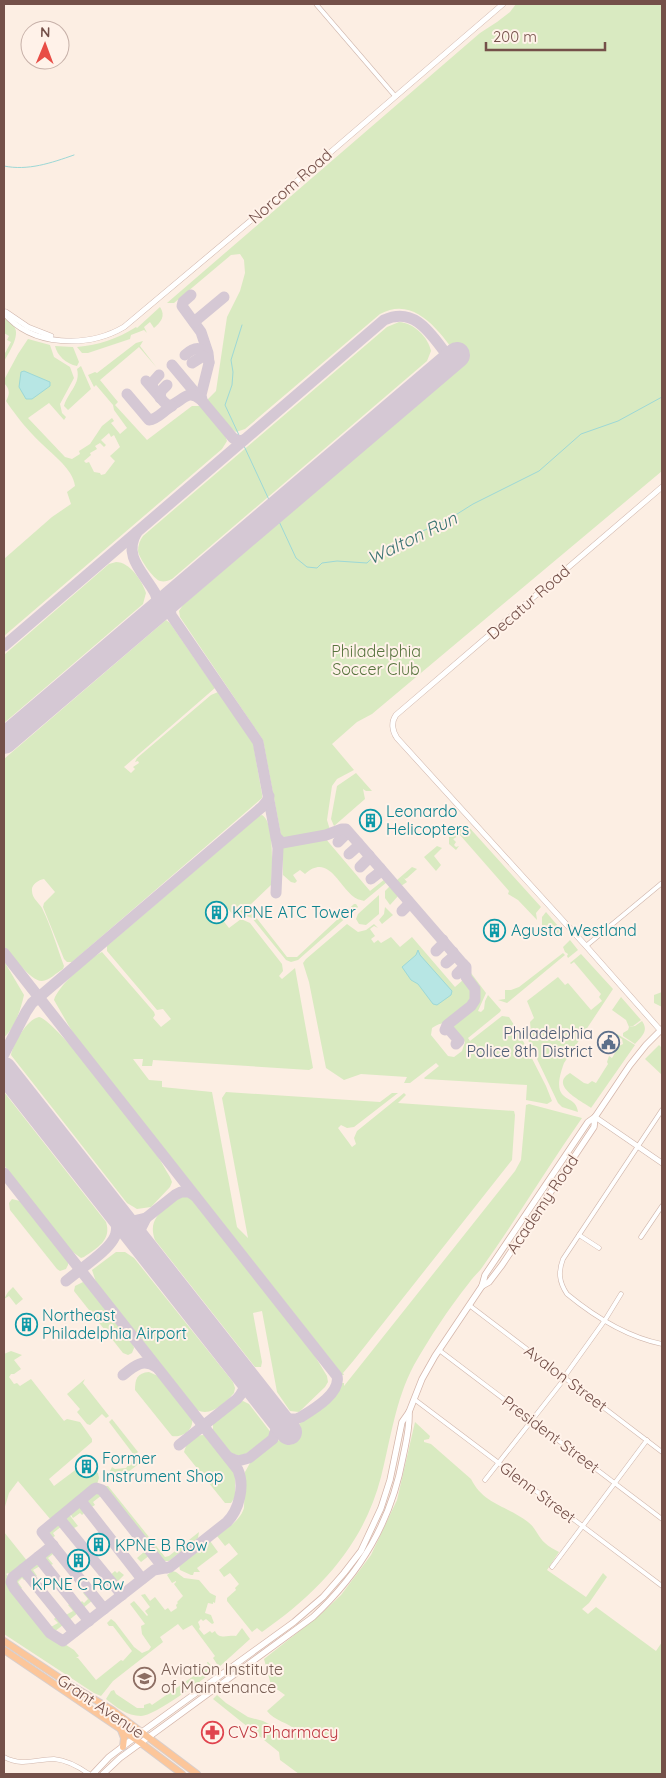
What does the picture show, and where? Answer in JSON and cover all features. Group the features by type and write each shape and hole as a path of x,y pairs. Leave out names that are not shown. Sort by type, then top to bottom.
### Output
{"main road":[{"name":"Academy Road","path":"103,1774 114,1762 262,1650 323,1597 361,1551 387,1493 402,1422 409,1412 422,1379 482,1286 485,1275 588,1122 595,1117 630,1064 662,1030"},
{"name":"Grant Avenue","path":"4,1641 112,1710 197,1774"},
{"name":"Grant Avenue","path":"4,1650 134,1738 182,1774"},
{"name":"Academy Road","path":"91,1774 109,1757 142,1732 262,1650"},
{"path":"50,1682 55,1675"},
{"path":"67,1693 72,1686"},
{"path":"121,1729 124,1740 123,1747"}],"street":[{"path":"316,4 395,96"},
{"name":"Norcom Road","path":"4,312 10,320 24,330 43,338 64,340 94,339 114,332 132,321 503,4"},
{"name":"Norcom Road","path":"4,312 35,331 64,340"},
{"name":"Decatur Road","path":"586,946 397,738 393,728 394,717 662,487"},
{"path":"662,883 586,946 662,1030"},
{"path":"662,1110 563,1258 559,1278 567,1294 605,1320 633,1336 662,1344"},
{"path":"595,1117 662,1163"},
{"path":"641,1237 662,1206"},
{"path":"579,1235 599,1248"},
{"path":"485,1480 565,1378 621,1294"},
{"name":"Avalon Street","path":"469,1305 662,1452"},
{"name":"President Street","path":"439,1350 662,1519"},
{"name":"Glenn Street","path":"414,1399 662,1586"},
{"path":"552,1567 648,1440"},
{"path":"4,1757 26,1763 54,1759 74,1764 91,1774"}],"green space":[{"name":"Philadelphia Soccer Club","path":"516,4 662,4 662,471 372,714 357,722 332,744 354,770 337,779 332,786 327,820 330,830 285,839 281,835 263,740 180,617 179,611 183,605 464,364 429,322 418,314 406,309 394,309 380,314 245,429 236,432 207,400 216,391 227,317 240,291 245,273 244,260 240,254 231,255 174,303 167,303 480,33 510,12"},
{"path":"160,307 163,313 162,319 154,328 150,322 144,327 147,333 144,330 131,335 130,339 88,353 82,353 77,347 108,341 137,328"},
{"path":"4,318 14,326 16,335 4,362 4,355 11,342 7,340 9,336 4,333"},
{"path":"399,322 410,325 424,336 431,351 427,361 172,579 162,581 157,579 150,572 138,551 139,543 143,536 387,327"},
{"path":"28,339 50,345 54,357 70,367 74,378 60,404 62,413 66,417 64,420 49,403 28,418 65,457 72,459 80,454 79,451 90,444 102,426 112,418 114,421 111,423 120,434 127,428 114,410 113,405 96,385 94,387 88,375 97,373 136,343 143,341 140,346 157,368 139,347 100,380 118,402 115,405 147,440 192,406 200,406 225,435 227,441 222,449 4,636 4,559 52,517 71,504 67,492 75,486 67,468 37,439 6,401 9,392 4,380","holes":["109,433 111,437 114,435 120,447 110,456 115,461 105,474 101,475 94,472 89,462 86,463 84,461 91,455 90,453 97,449 95,446 100,443 104,447 106,445 101,440"]},
{"path":"55,346 73,347 79,362 77,366 63,359"},
{"path":"81,366 91,389 68,410 64,406 76,384 77,369"},
{"path":"116,562 126,565 131,569 142,583 146,593 143,604 4,723 4,655 109,564"},
{"path":"166,620 215,688 124,767 131,773 135,769 133,767 139,763 138,761 135,762 137,758 211,695 218,692 253,743 262,798 72,962 67,962 64,959 43,907 44,903 55,892 44,879 35,883 32,894 42,908 64,966 63,969 47,980 38,980 22,967 4,946 4,759"},
{"path":"356,773 372,791 363,789 365,799 334,826 331,819 337,786"},
{"path":"262,815 266,819 271,837 271,885 248,907 287,957 297,957 354,904 358,907 298,960 291,962 286,960 252,918 243,915 235,917 228,909 224,911 221,909 226,909 226,905 212,904 210,906 211,911 218,914 229,928 241,919 250,923 282,964 283,971 279,976 282,979 295,968 313,1068 309,1070 153,1060 152,1066 142,1066 143,1059 133,1059 149,1080 162,1081 162,1087 212,1092 237,1227 248,1238 222,1098 226,1092 380,1102 392,1093 398,1093 354,1127 347,1128 341,1125 338,1128 352,1147 356,1144 354,1138 357,1131 404,1093 406,1095 398,1103 514,1111 515,1115 512,1160 343,1373 344,1375 341,1375 73,1033 54,1000 56,994 75,973 102,952 154,1012 153,1018 161,1027 171,1019 163,1009 157,1010 107,951 107,946"},
{"path":"467,825 541,907 536,913 537,920 518,900 508,894 509,891 460,835 453,839 456,842 454,845 456,847 459,846 456,850 449,844 449,837 459,831 459,828"},
{"path":"325,838 370,891 385,879 387,882 364,901 354,897 332,873 320,867 313,868 305,874 300,870 293,875 297,881 295,883 283,875 283,845"},
{"path":"437,846 442,848 434,856 441,865 436,871 424,857"},
{"path":"412,867 417,869 407,878 403,877 407,882 399,886 396,883 397,880"},
{"path":"390,886 399,895 390,905 385,898 385,891"},
{"path":"379,895 379,914 366,925 359,924 356,919 358,914"},
{"path":"385,907 393,915 382,924 379,920 384,914"},
{"path":"546,912 563,934 554,936 542,925 542,917"},
{"path":"347,924 358,932 366,930 374,924 378,928 374,926 370,929 375,936 371,939 374,943 378,940 381,943 391,937 400,947 412,937 455,987 464,979 468,984 473,995 467,1006 453,1018 432,1028 431,1035 448,1056 454,1057 462,1051 465,1042 451,1025 476,1004 478,998 478,992 468,976 471,973 486,993 478,1011 481,1012 484,1009 488,995 501,1010 468,1038 470,1041 502,1016 509,1017 518,1031 552,1101 547,1104 526,1100 527,1085 425,1079 439,1066 436,1063 410,1083 404,1083 407,1077 361,1074 344,1080 326,1068 309,982 303,963"},
{"path":"570,940 578,950 568,958 568,954 563,947"},
{"path":"563,953 565,955 507,1003 498,1000 505,999 505,990 519,987"},
{"path":"581,954 613,989 564,1063 560,1077 559,1086 561,1092 573,1102 578,1112 562,1107 558,1103 528,1040 527,1037 531,1032 530,1022 534,1018 527,1001 558,977 565,985 568,983 591,1010 602,1001 599,997 601,994 574,962 570,963"},
{"path":"4,961 24,995 14,1024 4,1037"},
{"path":"662,992 662,1007 654,1003 654,995"},
{"path":"621,997 641,1020 633,1026 629,1027 626,1020 612,1010"},
{"path":"39,1017 62,1036 79,1055 154,1151 170,1177 172,1182 170,1187 151,1207 137,1209 127,1203 11,1055 25,1027"},
{"path":"642,1021 645,1031 635,1044 623,1036 623,1033 629,1027 635,1026"},
{"path":"617,1034 635,1045 591,1108 569,1092 563,1083 564,1078 570,1073 584,1083 588,1084 592,1081 596,1083 608,1064 609,1056 612,1058 619,1046 623,1044 622,1039 616,1036"},
{"path":"659,1045 662,1048 662,1075 645,1059"},
{"path":"4,1092 106,1222 107,1234 105,1239 98,1247 84,1257 81,1258 70,1250 4,1165"},
{"path":"529,1104 582,1118 481,1269 440,1323 414,1365 402,1392 373,1502 363,1525 350,1546 320,1584 302,1601 262,1632 257,1628 252,1632 227,1601 227,1598 236,1590 235,1588 239,1584 230,1573 224,1577 219,1570 238,1554 229,1543 225,1546 217,1536 233,1524 242,1513 244,1508 245,1472 250,1463 336,1395 342,1383 344,1383 344,1386 515,1171 521,1160 526,1105"},
{"path":"185,1195 191,1198 310,1348 327,1376 328,1382 325,1387 299,1412 290,1411 277,1392 262,1311 253,1313 262,1362 261,1367 255,1367 155,1240 153,1225 157,1216"},
{"path":"12,1199 20,1201 68,1261 66,1269 60,1271 57,1269 10,1210 9,1203"},
{"path":"116,1252 125,1252 134,1258 233,1382 234,1393 217,1408 207,1412 197,1410 96,1282 92,1270"},
{"path":"83,1282 133,1344 132,1353 128,1355 123,1353 74,1291 75,1286"},
{"path":"13,1287 23,1299 16,1305 9,1296 4,1299"},
{"path":"11,1351 22,1355 14,1360 21,1369 9,1377 14,1384 17,1383 20,1386 31,1379 64,1421 67,1419 80,1422 92,1439 92,1442 49,1479 54,1486 82,1465 88,1472 92,1470 90,1472 92,1474 98,1473 97,1484 51,1520 18,1481 9,1493 4,1510 4,1354"},
{"path":"149,1372 158,1376 192,1419 189,1430 180,1436 172,1436 135,1390 139,1375"},
{"path":"85,1379 83,1383 109,1416 106,1418 102,1414 90,1425 77,1412 80,1409 67,1394"},
{"path":"243,1401 249,1404 272,1434 240,1456 231,1453 213,1430 213,1424 239,1402"},
{"path":"112,1419 138,1452 134,1455 109,1422"},
{"path":"415,1422 430,1436 424,1442 431,1444 471,1479 476,1488 489,1500 528,1522 545,1543 559,1552 547,1570 586,1597 603,1573 607,1577 589,1603 582,1609 588,1614 596,1607 656,1651 662,1642 662,1774 299,1774 280,1760 279,1752 213,1699 217,1695 248,1717 275,1727 282,1735 292,1737 297,1731 290,1725 273,1717 267,1711 285,1695 271,1685 264,1659 321,1614 341,1595 371,1555 397,1500"},
{"path":"204,1435 235,1473 235,1497 231,1503 225,1503 184,1452 191,1440 197,1436"},
{"path":"140,1455 144,1461 140,1460 141,1462 118,1480 110,1471 112,1467 115,1469 126,1468 135,1457"},
{"path":"106,1486 108,1486 165,1557 169,1556 199,1532 198,1538 169,1561 163,1561 106,1489"},
{"path":"98,1490 101,1491 102,1495 93,1502 95,1505 90,1508 86,1504 87,1499"},
{"path":"79,1505 83,1507 85,1512 73,1518 69,1512"},
{"path":"68,1513 78,1526 72,1529 65,1521"},
{"path":"56,1522 60,1522 62,1526 53,1533 55,1536 52,1538 48,1530"},
{"path":"4,1532 28,1562 11,1576 8,1573 6,1574 10,1578 9,1586 49,1634 74,1650 79,1656 76,1658 96,1680 121,1660 123,1661 132,1651 113,1626 109,1626 107,1623 111,1619 134,1647 142,1653 149,1650 151,1647 142,1634 141,1626 145,1624 130,1604 134,1601 147,1616 145,1611 150,1607 141,1595 145,1594 150,1601 155,1597 165,1610 168,1608 171,1612 177,1608 177,1602 183,1596 174,1584 176,1581 172,1583 167,1575 172,1571 184,1578 199,1580 210,1593 216,1596 215,1603 208,1603 205,1613 211,1615 214,1623 212,1624 206,1619 203,1621 201,1619 198,1622 199,1629 204,1635 210,1631 212,1633 215,1631 221,1636 236,1636 242,1628 250,1639 219,1667 213,1658 215,1656 192,1625 183,1630 178,1624 160,1637 163,1642 113,1681 101,1696 94,1693 4,1634"},
{"path":"210,1541 218,1552 197,1568 200,1572 194,1572 191,1575 180,1570 179,1565"},
{"path":"142,1543 150,1555 141,1562 137,1558 144,1552 138,1545"},
{"path":"51,1550 57,1553 48,1558 53,1564 49,1566 44,1557"},
{"path":"36,1562 40,1562 42,1565 33,1570 37,1576 34,1578 29,1569"},
{"path":"115,1571 117,1573 119,1571 124,1575 117,1582 109,1576"},
{"path":"21,1574 25,1574 27,1578 24,1580 22,1578 18,1582 22,1588 19,1590 13,1582"},
{"path":"86,1591 93,1600 83,1608 80,1603 82,1601 84,1603 88,1599 83,1593"},
{"path":"71,1603 79,1612 68,1621 64,1616 73,1611 68,1605"},
{"path":"58,1617 63,1625 54,1632 49,1628 58,1623 54,1619"},
{"path":"207,1662 215,1670 178,1697 148,1714 136,1716 126,1713 106,1699 111,1691 114,1690 116,1694 137,1708 144,1708 144,1705 150,1703 152,1705 208,1666"}],"water":[{"path":"24,371 50,382 50,386 32,399 26,399 19,387 21,372"},
{"path":"418,950 420,955 452,991 451,995 437,1005 433,1004 402,967 416,955"}],"waterway":[{"name":"Walton Run","path":"4,166 31,167 74,155"},
{"name":"Walton Run","path":"242,325 231,360 233,372 232,385 225,405 296,558 307,567 317,568 322,563 337,561 367,563 390,545 446,521 473,504 539,471 581,434 618,421 662,397"}],"taxiway":[{"path":"191,295 183,302 182,306 201,332 208,353 209,363 201,395 202,400"},
{"path":"194,322 224,297"},
{"path":"4,646 384,320 396,317 406,317 415,320 431,334 451,360"},
{"path":"185,355 198,348 203,350 208,357"},
{"path":"192,363 203,356 209,362"},
{"path":"172,365 233,438 239,441 244,440"},
{"path":"153,388 152,383 159,375"},
{"path":"146,381 169,406 191,395 200,399"},
{"path":"160,398 161,391 167,385"},
{"path":"127,394 149,420 172,406"},
{"path":"137,532 133,541 133,557 155,593 157,600 154,610 147,619"},
{"path":"175,595 170,606 171,615 258,742 278,848 276,893"},
{"path":"4,1054 32,1003 262,807 269,796"},
{"path":"276,837 282,843 326,835 346,829 380,868 380,872 371,879"},
{"path":"336,832 345,835 338,842"},
{"path":"349,854 358,846 358,843"},
{"path":"360,867 368,859 369,855"},
{"path":"380,868 463,964 463,968 457,974"},
{"path":"402,911 408,905 408,901"},
{"path":"436,951 442,945 443,940"},
{"path":"446,963 453,957 453,952"},
{"path":"4,953 337,1376 335,1388 325,1400 301,1417 296,1419 279,1419 273,1439 249,1458 238,1461 228,1457"},
{"path":"445,1030 447,1025 471,1006 475,1000 475,989 466,977 466,967 463,964"},
{"path":"447,1027 459,1041 456,1044"},
{"path":"4,1077 14,1083"},
{"path":"4,1173 238,1470 241,1483 238,1504 227,1522 170,1567 154,1570 63,1641 50,1633 11,1582 13,1577 53,1545"},
{"path":"144,1247 139,1236 146,1218 181,1192 189,1192 195,1196"},
{"path":"66,1281 102,1253 113,1240 117,1228 113,1212 108,1203"},
{"path":"119,1216 133,1221 146,1218"},
{"path":"179,1445 242,1393 245,1383 244,1379 232,1359"},
{"path":"123,1375 135,1366 143,1363 156,1367"},
{"path":"104,1609 42,1532 94,1489 102,1490 162,1566 167,1568"},
{"path":"81,1501 142,1579"},
{"path":"59,1518 122,1595"},
{"path":"38,1557 89,1621"},
{"path":"23,1569 74,1632"}],"runway":[{"path":"4,741 457,355"},
{"path":"4,1070 289,1432"}],"place":[{"name":"Leonardo Helicopters","path":"370,820"},
{"name":"KPNE ATC Tower","path":"216,912"},
{"name":"Agusta Westland","path":"495,930"},
{"name":"Philadelphia Police 8th District","path":"609,1042"},
{"name":"Northeast Philadelphia Airport","path":"26,1324"},
{"name":"Former Instrument Shop","path":"86,1467"},
{"name":"KPNE B Row","path":"99,1545"},
{"name":"KPNE C Row","path":"78,1560"},
{"name":"Aviation Institute of Maintenance","path":"145,1678"},
{"name":"CVS Pharmacy","path":"212,1732"}]}
